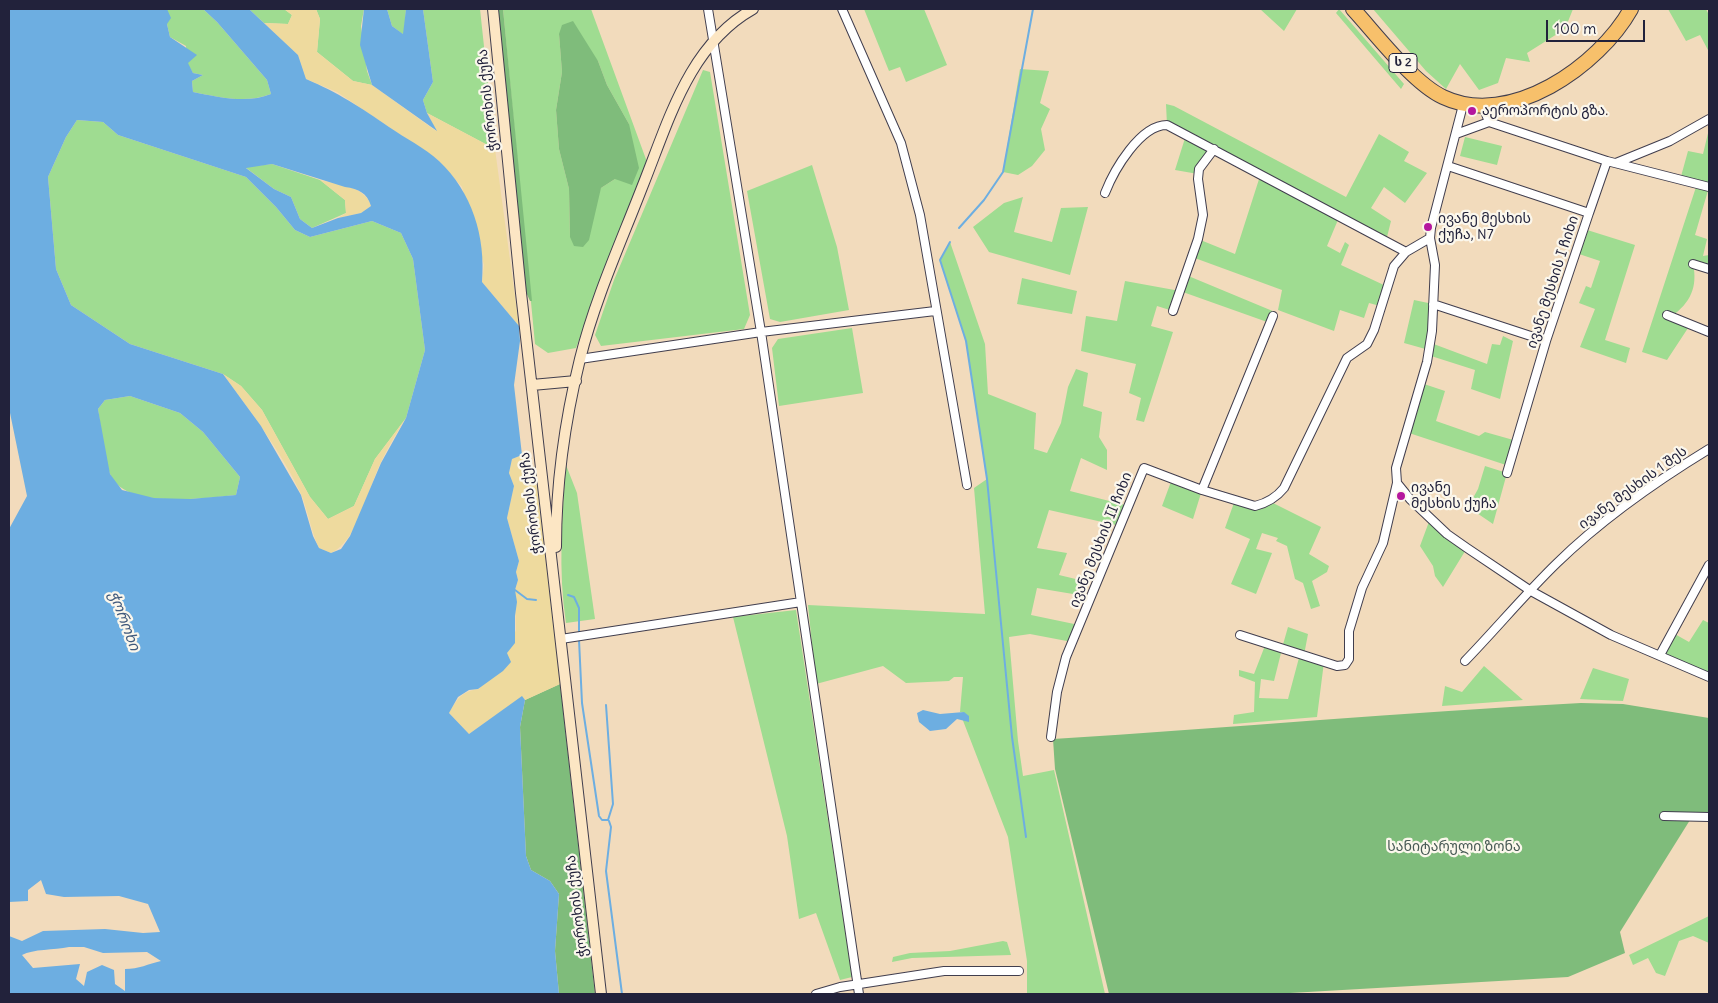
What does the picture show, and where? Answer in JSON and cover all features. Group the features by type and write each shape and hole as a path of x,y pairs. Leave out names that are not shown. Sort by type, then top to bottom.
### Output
{"highway":[{"name":"ს 2","path":"1353,9 1411,71 1428,86 1442,96 1463,105 1483,106 1497,105 1541,90 1582,66 1603,48 1619,30 1631,9"}],"street":[{"name":"ჭოროხის ქუჩა","path":"493,9 532,385 602,994"},
{"path":"708,9 761,332 859,994"},
{"path":"556,595 556,525 561,463 580,359 604,283 685,83 719,33 753,9"},
{"path":"842,9 901,143 920,215 935,311 967,485"},
{"path":"1240,635 1337,666 1347,662 1349,631 1362,588 1384,543 1397,483 1396,468 1427,362 1435,265 1430,238 1463,105"},
{"path":"1483,106 1489,122"},
{"path":"1616,163 1670,141 1709,119"},
{"path":"1456,134 1489,122 1607,161 1709,187"},
{"path":"1106,193 1111,178 1122,160 1158,125 1167,125 1406,252"},
{"path":"1173,311 1198,239 1203,215 1198,179 1199,169 1202,162 1214,149"},
{"path":"1589,213 1607,161"},
{"name":"ივანე მესხის I ჩიხი","path":"1448,166 1589,213 1546,340 1507,473"},
{"name":"ივანე მესხის II ჩიხი","path":"1051,737 1057,692 1066,657 1144,468 1202,490 1255,506 1277,496 1284,488 1348,358 1367,344 1374,330 1394,266 1406,252 1430,238"},
{"path":"1693,264 1709,268"},
{"path":"1433,304 1546,340"},
{"path":"580,359 761,332 935,311"},
{"path":"1667,315 1709,332"},
{"path":"1202,490 1273,316"},
{"path":"532,385 576,381"},
{"name":"ივანე მესხის 1 შეს","path":"1465,661 1556,564 1606,520 1671,473 1709,449"},
{"path":"1397,483 1410,499 1447,534 1531,591 1612,635 1709,677"},
{"path":"1660,656 1709,565"},
{"path":"561,639 801,602"},
{"path":"1664,816 1709,817"},
{"path":"816,994 857,984 944,971 1019,972"}],"green space":[{"path":"167,9 203,9 217,22 267,80 271,94 252,99 242,99 193,92 192,81 203,75 193,73 187,63 186,46 170,37 167,24"},
{"path":"249,9 284,9 292,15 288,24 264,23"},
{"path":"316,9 364,9 361,26 367,71 372,85 353,81 317,52 320,19"},
{"path":"387,9 406,9 404,35 392,26"},
{"path":"423,9 480,9 495,149 427,113 423,100 433,82"},
{"path":"493,9 503,9 532,301 530,301 526,292"},
{"path":"503,9 591,9 647,162 576,348 548,353 535,344","holes":["559,34 598,61 607,85 629,124 615,179 601,188 570,237 569,189 559,149 556,110 562,72"]},
{"path":"864,9 924,9 947,65 906,82 900,67 889,71"},
{"path":"1260,9 1297,9 1284,31"},
{"path":"1339,9 1404,84 1401,89 1336,13"},
{"path":"1373,9 1573,9 1565,29 1527,53 1530,62 1506,58 1498,83 1479,90 1460,64 1446,89 1426,71"},
{"path":"1668,9 1706,9 1709,15 1709,52 1700,35 1686,41"},
{"path":"573,21 598,61 607,85 629,124 639,168 632,185 615,179 601,188 589,240 583,247 574,246 570,237 569,189 559,149 556,110 562,72 559,34 562,25"},
{"path":"1020,69 1049,71 1040,103 1050,109 1041,129 1045,150 1032,166 1018,175 1003,172"},
{"path":"703,70 710,72 750,315 744,329 601,346 595,335 614,280"},
{"path":"1166,104 1174,106 1346,197 1379,134 1409,152 1404,161 1427,173 1405,203 1384,187 1371,208 1391,221 1386,241 1340,215 1327,246 1340,253 1345,242 1349,245 1341,265 1386,286 1380,306 1369,303 1364,318 1340,310 1334,331 1278,310 1282,290 1192,257 1198,239 1235,254 1261,173 1214,149 1198,174 1175,170 1186,135 1167,125"},
{"path":"77,120 103,122 118,135 246,177 276,207 295,230 310,237 372,221 401,233 413,259 425,350 406,418 375,459 354,506 328,519 310,497 262,410 241,386 223,374 130,344 71,305 56,269 48,177 66,137"},
{"path":"1709,129 1709,187 1695,235 1707,239 1703,256 1709,255 1709,269 1693,264 1694,280 1691,294 1684,306 1672,316 1690,325 1667,360 1642,352 1697,184 1680,180 1688,151 1703,154"},
{"path":"1465,137 1502,146 1497,165 1460,156"},
{"path":"272,164 320,180 345,200 346,213 312,228 300,219 291,197 274,189 245,167"},
{"path":"812,165 837,247 849,310 780,322 770,319 747,191"},
{"path":"1023,197 1014,232 1052,242 1061,208 1088,207 1070,275 989,252 973,227 1004,203"},
{"path":"1584,229 1635,245 1605,340 1630,348 1626,363 1580,347 1595,309 1579,303 1586,286 1591,288 1600,261 1576,253"},
{"path":"950,242 985,344 988,394 1036,413 1034,449 1047,453 1061,423 1068,387 1076,369 1088,373 1083,406 1102,412 1099,437 1107,450 1107,470 1081,458 1070,491 1129,506 1120,526 1049,510 1037,548 1067,553 1059,575 1084,581 1079,595 1037,588 1031,615 1079,625 1072,642 1030,634 1009,637 1023,776 1054,770 1105,994 1027,994 1027,961 1008,837 962,718 964,712 960,712 963,677 954,677 949,681 906,683 883,666 816,684 808,605 985,614 974,488 987,479 966,341 940,260"},
{"path":"1186,275 1275,312 1270,323 1180,291"},
{"path":"1022,278 1077,291 1072,314 1017,304"},
{"path":"1125,281 1180,291 1173,311 1157,306 1151,326 1173,332 1144,422 1136,420 1141,398 1129,393 1136,364 1081,351 1086,316 1117,321"},
{"path":"1414,300 1433,304 1431,343 1487,364 1492,344 1500,345 1503,336 1513,341 1500,399 1471,389 1475,370 1428,355 1429,350 1404,343"},
{"path":"852,328 863,393 779,406 772,348 778,339"},
{"path":"1421,383 1445,391 1436,421 1479,436 1485,432 1517,441 1509,466 1406,432"},
{"path":"130,396 180,413 203,432 240,477 236,495 167,499 131,493 118,485 110,474 108,467 98,409 105,400"},
{"path":"566,465 577,493 595,619 566,623 561,564"},
{"path":"1485,466 1507,473 1493,524 1468,507 1478,489"},
{"path":"1172,479 1202,490 1193,519 1162,506"},
{"path":"1235,500 1255,506 1269,501 1321,527 1309,554 1329,566 1327,572 1312,581 1320,606 1311,609 1303,583 1295,579 1287,546 1276,541 1278,538 1262,533 1256,549 1272,553 1256,594 1231,584 1250,539 1225,528"},
{"path":"1430,519 1467,548 1443,587 1435,576 1433,566 1420,546"},
{"path":"796,610 852,977 840,980 816,913 799,919 787,836 733,617"},
{"path":"1703,620 1709,623 1709,671 1707,676 1660,655 1673,633 1689,642"},
{"path":"1288,627 1308,634 1304,655 1324,662 1317,717 1233,724 1234,715 1254,712 1255,682 1239,676 1239,670 1254,674 1266,643 1282,648","holes":["1282,649 1300,654 1288,699 1259,698 1261,679 1274,681"]},
{"path":"1484,666 1523,700 1442,706 1445,686 1462,692"},
{"path":"1593,668 1629,679 1623,701 1580,699"},
{"path":"560,684 595,994 559,994 555,951 559,894 550,881 531,870 526,856 520,727 525,700"},
{"name":"სანიტარული ზონა","path":"1581,703 1623,704 1709,718 1709,813 1695,812 1620,932 1625,953 1568,977 1273,994 1109,994 1055,769 1053,739"},
{"path":"1709,916 1709,943 1693,936 1679,941 1665,976 1656,973 1648,958 1633,965 1629,955"},
{"path":"1003,941 1007,942 1011,955 912,958 892,962 893,957 910,953 950,951"}],"sand":[{"path":"284,9 316,9 320,19 317,52 353,81 372,85 436,131 427,113 495,149 519,326 482,282 484,265 462,187 438,160 337,92 306,79 298,55 264,23 288,24 292,15"},
{"path":"320,180 357,190 368,199 371,206 361,213 338,218 346,213 345,200"},
{"path":"223,374 241,386 262,410 310,497 328,519 354,506 375,459 406,418 381,462 355,526 340,547 331,553 319,548 301,494 293,478 265,432"},
{"path":"522,455 537,487 560,684 525,700 522,697 469,734 449,713 461,696 479,689 507,653 516,630 515,590 518,580 516,572 519,561 507,518 514,486 509,473 512,459"}],"water":[{"name":"ჭოროხი","path":"9,9 167,9 171,18 167,24 170,37 197,55 188,63 193,73 203,75 192,81 193,92 222,97 252,99 271,94 267,80 217,22 203,9 249,9 298,55 306,79 359,107 421,147 439,161 460,187 474,216 482,248 482,282 519,326 520,341 514,385 522,455 512,459 509,473 514,486 507,518 519,561 516,572 518,580 515,590 517,602 515,643 507,653 511,662 503,671 478,689 469,690 458,697 449,713 469,734 522,696 525,700 520,727 526,856 531,870 550,881 559,894 555,951 559,994 9,994 9,936 22,941 43,931 105,929 143,933 160,932 148,904 119,896 64,897 46,894 41,880 28,890 28,901 9,902 9,529 27,496 9,408","holes":["77,120 103,122 118,135 246,177 276,207 295,230 310,237 372,221 401,233 413,259 425,350 406,418 381,463 350,536 341,549 331,553 319,548 313,536 301,495 261,426 223,374 130,344 71,305 56,269 48,177 66,137","272,164 362,192 371,206 361,213 338,218 312,228 300,219 291,197 274,189 246,168","130,396 180,413 203,432 240,477 236,495 190,499 154,498 122,490 110,474 98,409 105,400","84,947 103,953 147,952 161,961 125,969 125,991 115,984 114,970 102,965 87,972 84,986 76,979 80,964 33,968 22,955 38,951"]},
{"path":"364,9 387,9 392,26 403,34 406,9 423,9 433,82 423,100 427,113 437,131 372,85 360,45"},
{"path":"923,710 940,714 964,712 969,716 969,722 957,719 946,729 930,731 919,722 917,713"}],"waterway":[{"path":"959,228 984,200 1003,172 1033,9"},
{"path":"950,242 940,260 966,341 987,479 1012,737 1026,837"},
{"path":"515,590 527,599 536,600"},
{"path":"568,595 574,597 579,608 579,635"},
{"path":"579,640 582,703 599,816 602,820 608,820 613,804 606,705"},
{"path":"609,821 611,827 606,871 622,994"}],"place":[{"name":"აეროპორტის გზა.","path":"1472,111"},
{"name":"ივანე მესხის ქუჩა, N7","path":"1428,227"},
{"name":"ივანე მესხის ქუჩა","path":"1401,496"}]}
